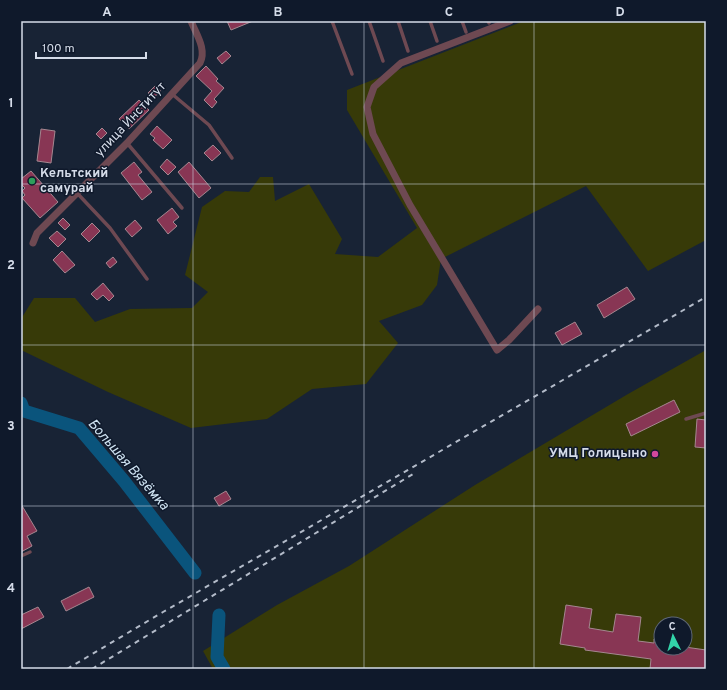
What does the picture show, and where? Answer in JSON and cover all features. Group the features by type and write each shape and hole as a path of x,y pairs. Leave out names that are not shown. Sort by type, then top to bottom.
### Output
{"street":[{"name":"улица Институт","path":"33,243 37,233 127,143 172,94 204,56 203,49 191,21"},
{"path":"510,21 402,63 374,87 367,107 373,134 410,206 497,350 510,340 538,310"}],"lane":[{"path":"332,21 352,74"},
{"path":"369,21 383,61"},
{"path":"398,21 408,51"},
{"path":"430,21 438,41"},
{"path":"462,21 466,32"},
{"path":"172,94 208,125 232,158"},
{"path":"127,143 182,208"},
{"path":"77,193 110,228 147,279"},
{"path":"686,419 706,413"},
{"path":"21,556 30,552"}],"shaded area":[{"path":"524,21 706,21 706,240 648,271 586,186 441,259 437,285 422,305 379,321 398,343 366,384 312,389 267,419 191,428 108,392 21,350 21,319 34,298 75,298 95,322 130,309 192,308 208,292 185,275 202,207 225,191 249,192 260,177 273,177 275,201 309,184 342,239 335,254 378,257 417,228 347,110 347,90"},
{"path":"706,350 706,669 213,669 203,651 277,605 349,566 475,485 628,394"}],"building":[{"path":"227,21 253,21 231,30"},
{"path":"226,51 231,56 222,64 217,58"},
{"path":"206,66 218,79 216,81 224,88 214,99 217,102 212,108 204,100 212,91 196,76"},
{"path":"155,86 161,91 153,98 148,93"},
{"path":"139,100 149,110 129,129 119,119"},
{"path":"157,126 172,140 163,149 153,140 155,138 150,134"},
{"path":"102,128 107,133 101,139 96,134"},
{"path":"41,129 55,131 51,163 37,161"},
{"path":"213,145 221,153 212,161 204,153"},
{"path":"167,159 176,167 168,175 160,167"},
{"path":"134,162 142,172 138,175 152,192 142,200 121,173"},
{"path":"189,162 211,188 199,198 178,172"},
{"path":"31,171 58,202 40,218 22,198 25,195 22,191 25,188 21,184 21,179"},
{"path":"172,208 179,217 173,222 177,226 168,234 157,220"},
{"path":"63,218 70,225 65,230 58,223"},
{"path":"135,220 142,228 132,237 125,229"},
{"path":"92,223 100,231 89,242 81,234"},
{"path":"57,231 66,239 58,247 49,238"},
{"path":"62,251 75,265 65,273 53,260"},
{"path":"113,257 117,262 110,268 106,263"},
{"path":"103,283 114,296 109,301 103,295 97,300 91,294"},
{"path":"627,287 635,299 604,318 597,305"},
{"path":"575,322 582,334 562,345 555,333"},
{"path":"674,400 680,412 631,436 626,424"},
{"path":"697,419 706,420 706,448 695,447"},
{"path":"226,491 231,499 219,506 214,498"},
{"path":"21,504 37,531 27,536 32,546 21,552"},
{"path":"89,587 94,597 66,611 61,601"},
{"path":"566,605 592,609 589,628 613,632 616,614 641,617 638,641 653,643 653,656 693,656 693,648 706,650 706,669 650,669 651,659 585,650 585,648 560,644"},
{"path":"38,607 44,617 21,629 21,615"}],"waterway":[{"name":"Большая Вязёмка","path":"21,403 24,411 79,428 124,481 195,573"},
{"name":"Большая Вязёмка","path":"219,615 217,657 224,669"}],"railway":[{"path":"67,669 706,297"},
{"path":"92,669 413,474"}],"place":[{"name":"Кельтский самурай","path":"32,181"},
{"name":"УМЦ Голицыно","path":"655,454"}]}
